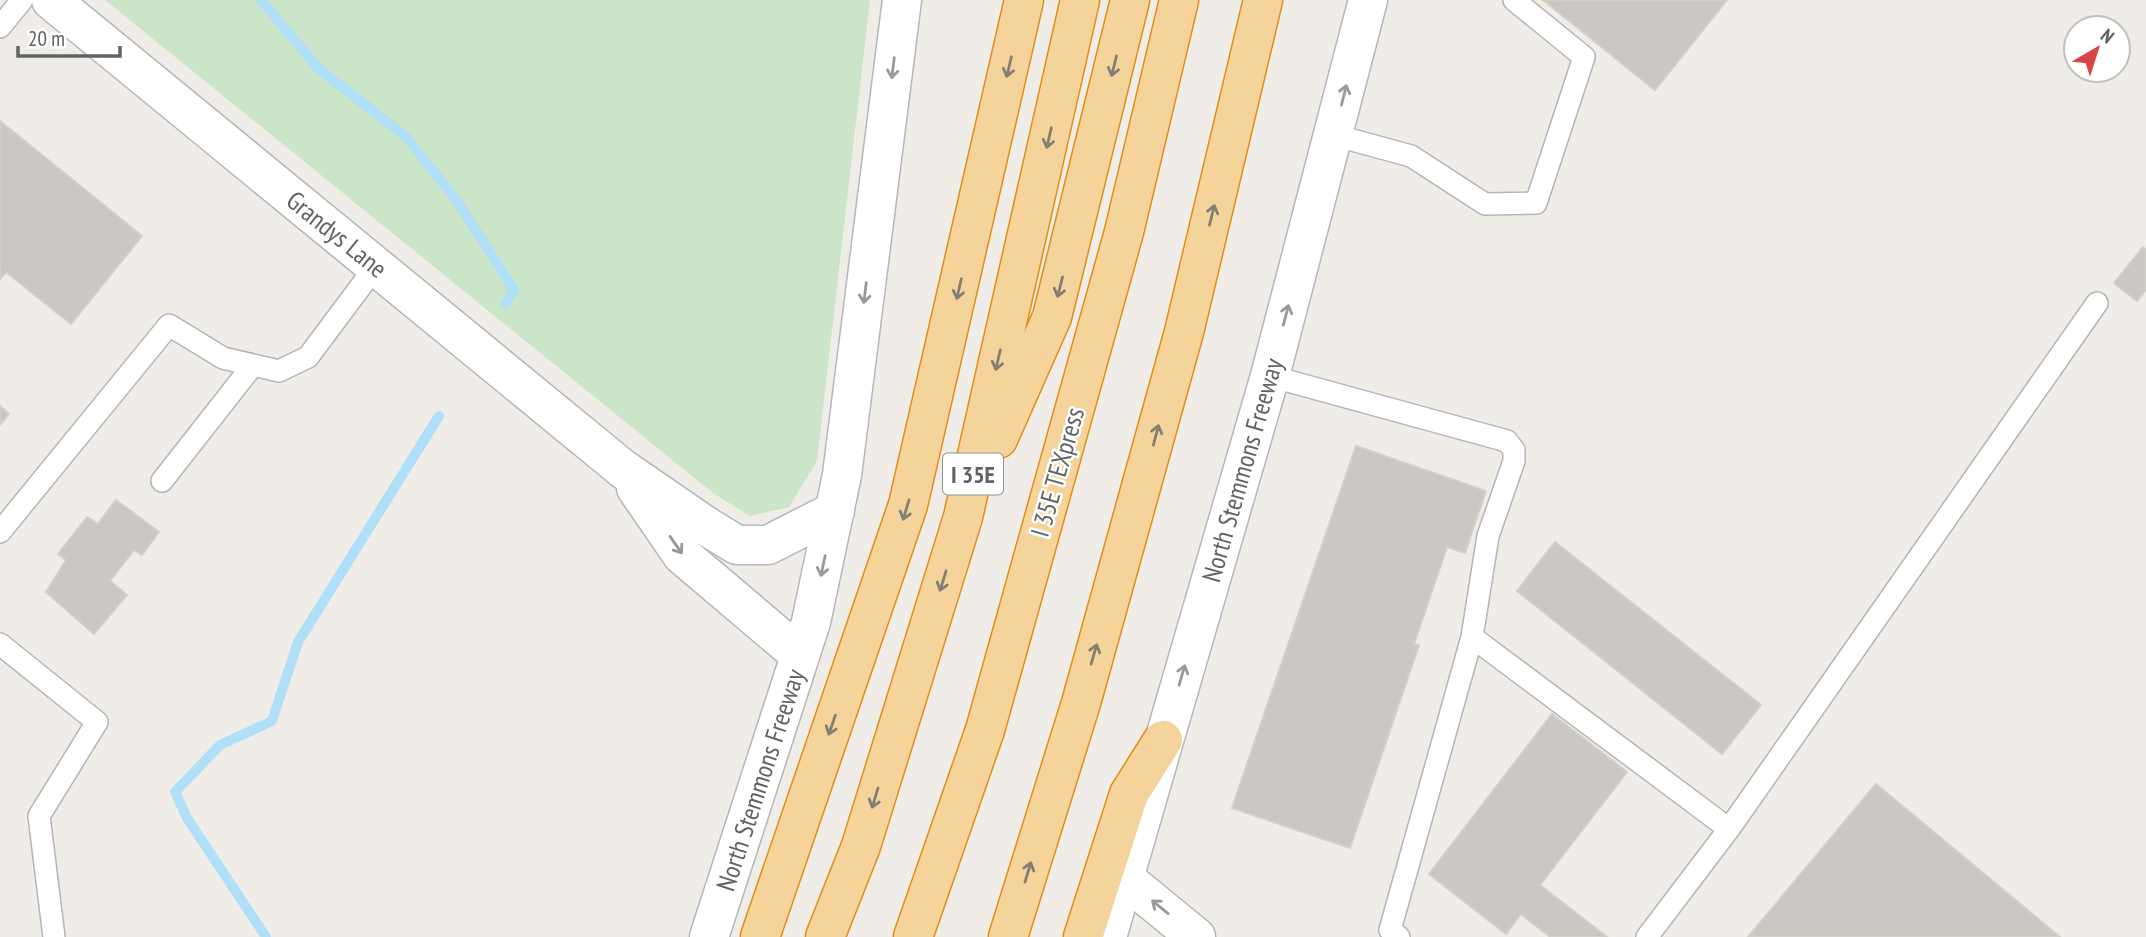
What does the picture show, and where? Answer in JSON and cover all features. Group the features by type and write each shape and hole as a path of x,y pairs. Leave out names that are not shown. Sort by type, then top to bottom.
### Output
{"highway":[{"path":"760,937 908,505 1024,0"},
{"name":"I 35E","path":"825,937 860,846 963,517 1080,0"},
{"path":"963,517 1052,317 1130,0"},
{"name":"I 35E TEXpress","path":"913,937 989,716 1124,232 1179,0"},
{"path":"1008,937 1080,703 1170,383 1263,0"},
{"path":"1083,937 1129,794 1163,740"}],"main road":[{"name":"Grandys Lane","path":"51,0 623,468 706,526 737,545 768,545 835,511"},
{"name":"North Stemmons Freeway","path":"709,937 811,622 835,511 842,475 902,0"},
{"name":"North Stemmons Freeway","path":"1107,937 1270,376 1368,0"},
{"name":"Grandys Lane","path":"623,468 682,555 800,654"},
{"path":"1124,878 1196,937"}],"lane":[{"path":"0,27 22,0"},
{"path":"1334,135 1411,156 1485,204 1536,203 1584,57 1514,0"},
{"path":"0,532 169,325 223,358 279,371 308,357 376,266"},
{"path":"1647,937 1729,829 2097,303"},
{"path":"162,481 253,365"},
{"path":"1270,376 1507,441 1514,450 1514,461 1488,536 1472,636 1390,930 1399,937"},
{"path":"1472,636 1729,829"},
{"path":"0,644 97,722 39,816 54,937"}],"green space":[{"path":"105,0 870,0 817,461 789,507 750,516 713,493"}],"building":[{"path":"1543,0 1727,0 1655,90"},
{"path":"0,121 142,236 71,324 6,272 0,279"},
{"path":"2143,247 2146,250 2146,290 2137,301 2114,283"},
{"path":"0,406 9,414 0,425"},
{"path":"1356,446 1486,491 1465,553 1447,547 1414,644 1419,645 1350,848 1232,808"},
{"path":"116,500 159,532 142,555 134,550 110,581 127,595 94,634 46,592 66,560 58,554 87,517 98,524"},
{"path":"1555,542 1761,705 1722,754 1517,591"},
{"path":"1552,714 1627,772 1540,885 1607,937 1550,937 1521,914 1506,934 1429,874"},
{"path":"1876,784 2060,937 1748,937"}],"waterway":[{"path":"261,0 318,68 406,137 457,201 514,290 506,303"},
{"path":"266,937 187,818 175,792 220,745 272,721 298,642 439,416"}]}
